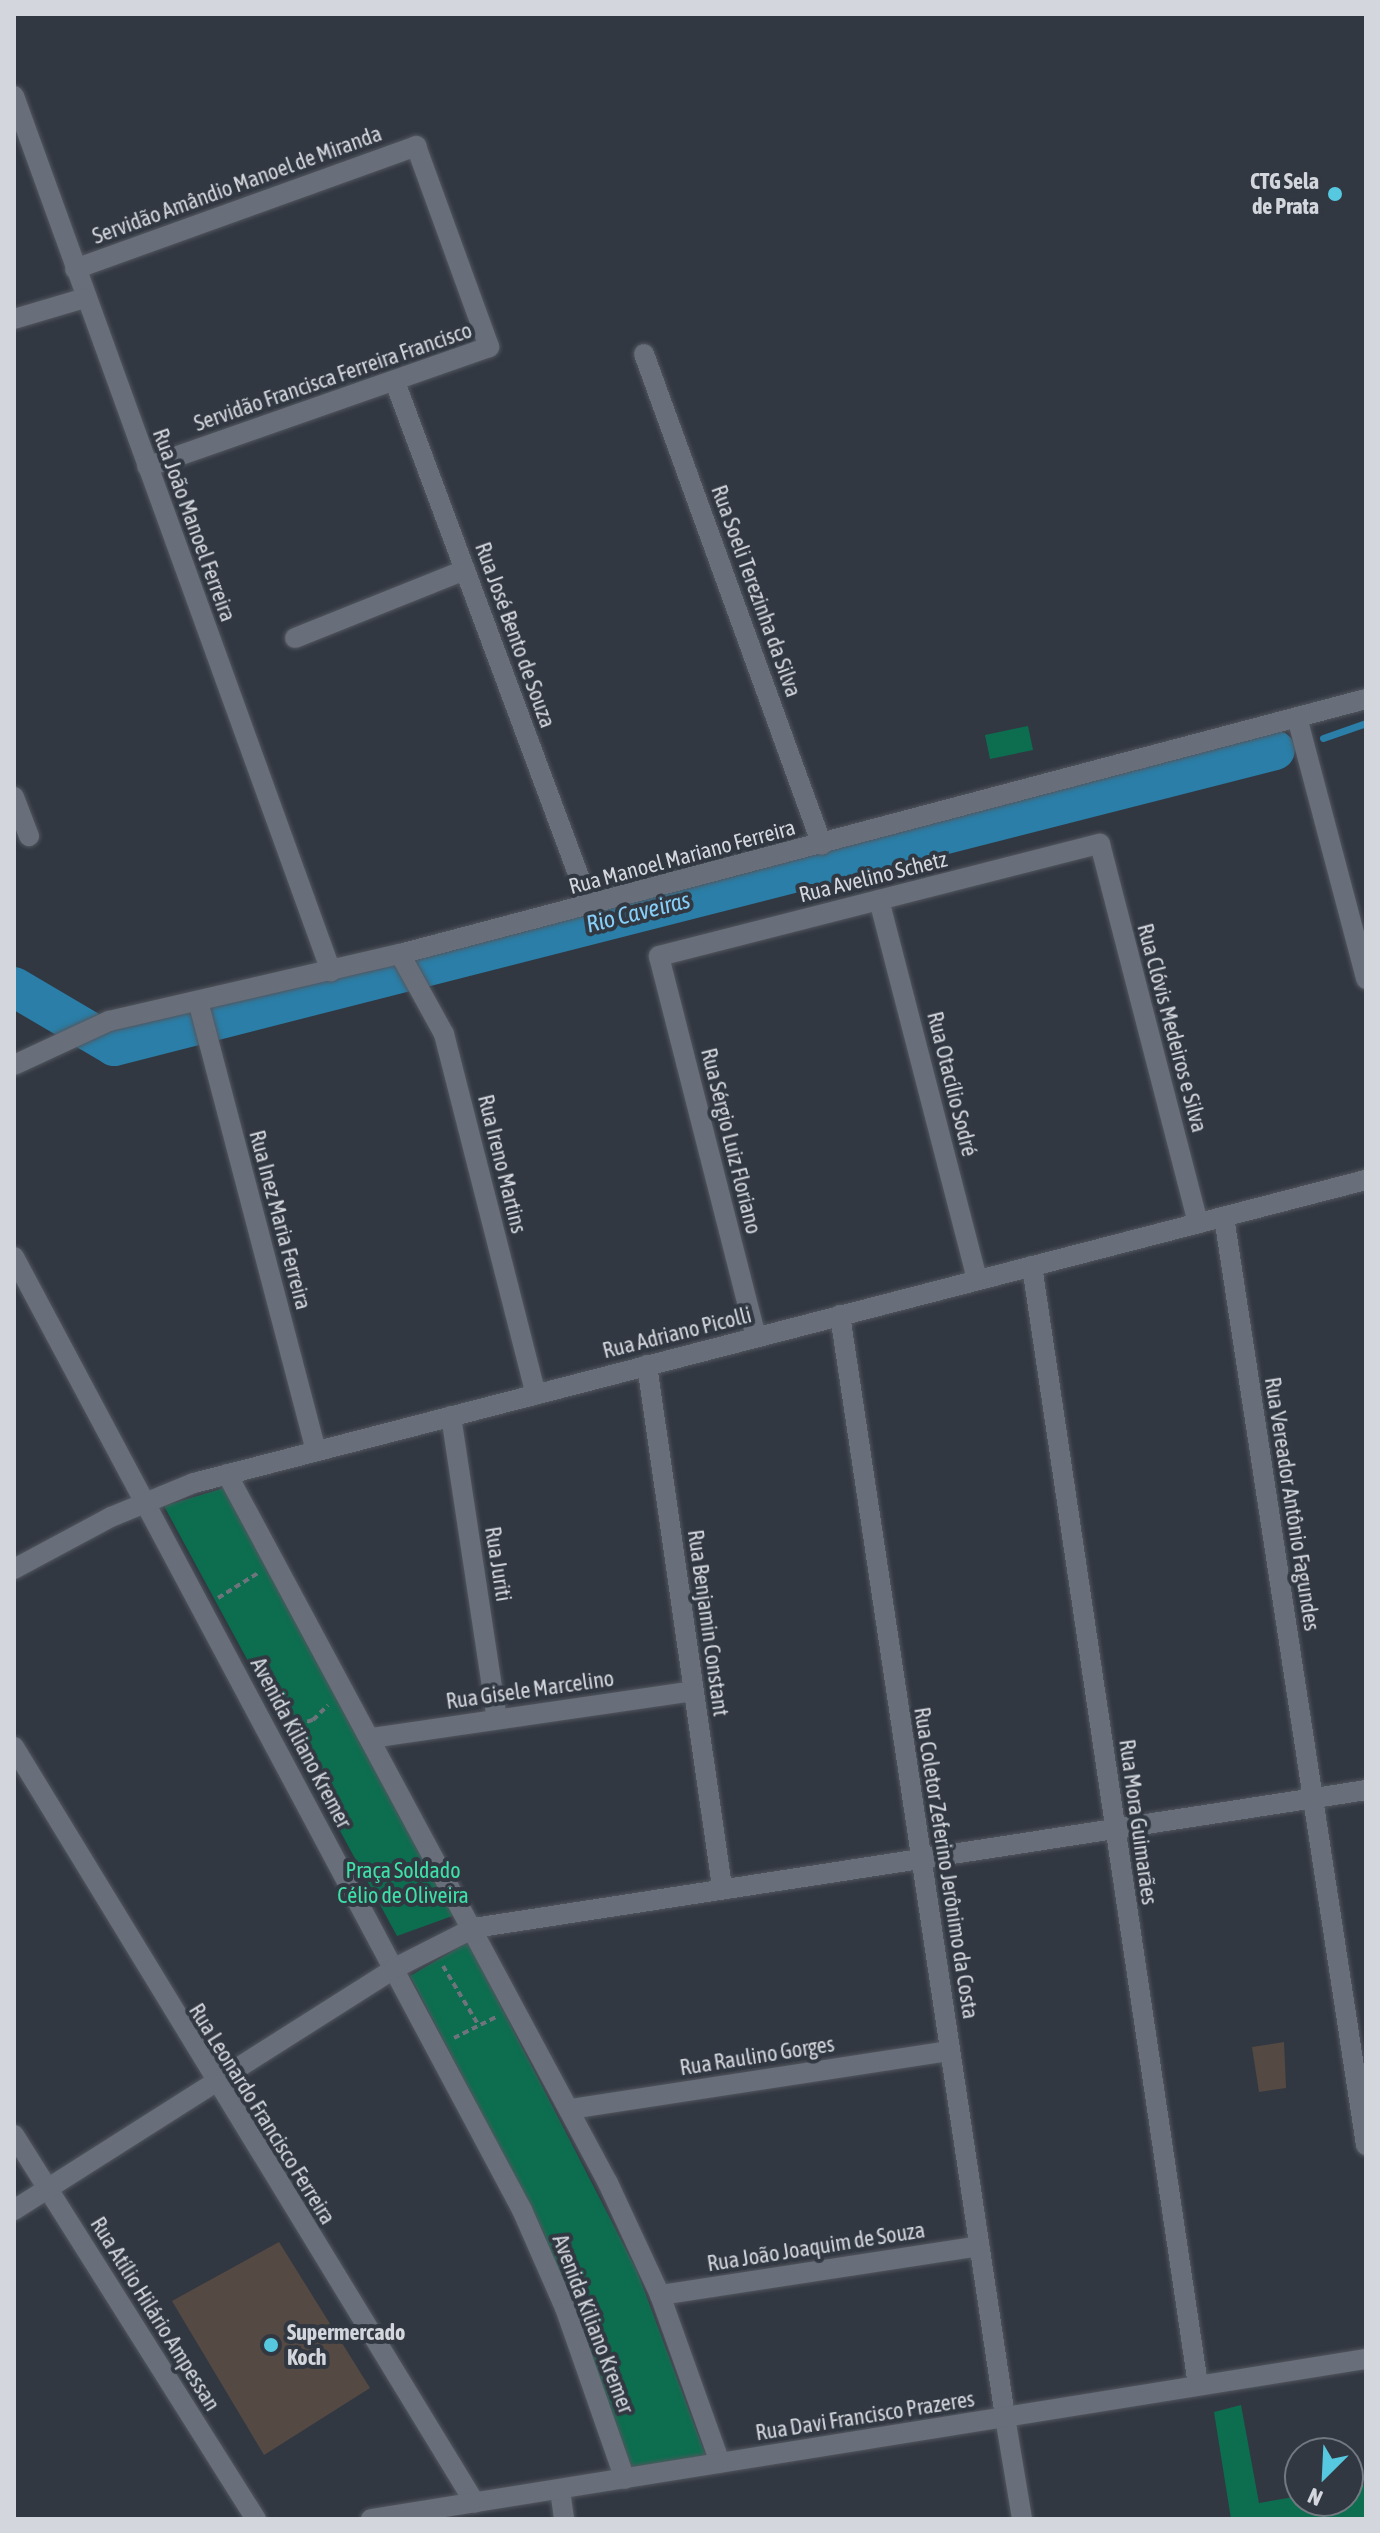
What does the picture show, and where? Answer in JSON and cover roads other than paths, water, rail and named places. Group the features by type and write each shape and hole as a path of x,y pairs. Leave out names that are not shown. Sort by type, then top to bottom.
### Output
{"street":[{"name":"Rua João Manoel Ferreira","path":"14,96 331,971"},
{"name":"Servidão Amândio Manoel de Miranda","path":"75,269 416,146 489,347"},
{"path":"14,319 85,298"},
{"name":"Servidão Francisca Ferreira Francisco","path":"147,467 489,347"},
{"name":"Rua Soeli Terezinha da Silva","path":"644,354 822,845"},
{"name":"Rua José Bento de Souza","path":"395,382 590,906"},
{"path":"295,638 465,570"},
{"name":"Rua Manoel Mariano Ferreira","path":"14,1065 42,1048 109,1021 199,1005 401,956 1298,721 1366,699"},
{"path":"1298,721 1366,979"},
{"path":"14,797 29,836"},
{"name":"Rua Avelino Schetz","path":"659,956 1100,844"},
{"name":"Rua Clóvis Medeiros e Silva","path":"1100,844 1198,1223"},
{"name":"Rua Otacílio Sodré","path":"879,900 977,1280"},
{"name":"Rua Ireno Martins","path":"401,956 450,1054 536,1394"},
{"name":"Rua Sérgio Luiz Floriano","path":"659,956 756,1337"},
{"name":"Rua Inez Maria Ferreira","path":"199,1005 316,1451"},
{"name":"Rua Adriano Picolli","path":"14,1569 145,1502 227,1474 1366,1180"},
{"name":"Rua Vereador Antônio Fagundes","path":"1224,1217 1366,2145"},
{"name":"Avenida Kiliano Kremer","path":"14,1257 437,2046 546,2262 625,2479"},
{"name":"Rua Mora Guimarães","path":"1032,1266 1198,2385"},
{"name":"Rua Coletor Zeferino Jerônimo da Costa","path":"840,1315 1022,2519"},
{"name":"Rua Benjamin Constant","path":"647,1365 722,1887"},
{"name":"Rua Juriti","path":"451,1416 497,1719"},
{"path":"227,1474 570,2109 660,2295 720,2463"},
{"name":"Rua Gisele Marcelino","path":"372,1738 694,1691"},
{"name":"Rua Leonardo Francisco Ferreira","path":"14,1747 214,2084 475,2503"},
{"path":"14,2210 395,1968 474,1928 722,1887 1366,1790"},
{"name":"Rua Raulino Gorges","path":"570,2109 950,2051"},
{"name":"Rua Atílio Hilário Ampessan","path":"14,2135 256,2519"},
{"name":"Rua João Joaquim de Souza","path":"660,2295 979,2246"},
{"name":"Rua Davi Francisco Prazeres","path":"371,2519 1366,2359"},
{"path":"560,2490 564,2519"}],"waterway":[{"name":"Rio Caveiras","path":"1323,738 1366,723"},
{"name":"Rio Caveiras","path":"14,987 114,1046 1275,750"}],"place":[{"name":"CTG Sela de Prata","path":"1335,194"},
{"name":"Supermercado Koch","path":"271,2345"}],"park label":[{"name":"Praça Soldado Célio de Oliveira","path":"403,1882"}]}
